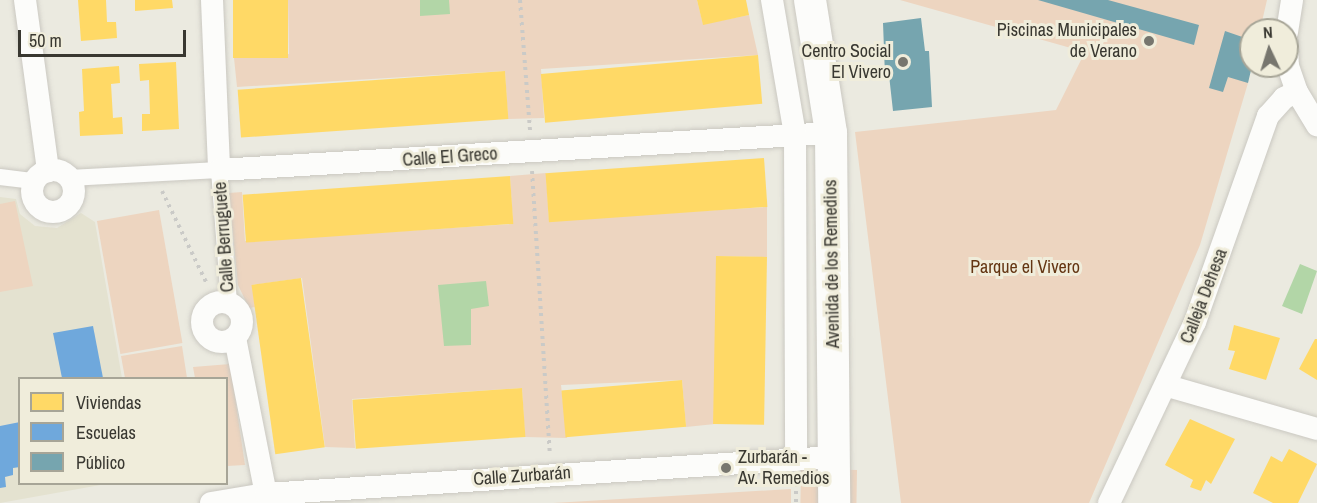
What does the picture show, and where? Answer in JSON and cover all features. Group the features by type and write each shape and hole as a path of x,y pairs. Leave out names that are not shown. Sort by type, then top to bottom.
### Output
{"main road":[{"name":"Avenida de los Remedios","path":"813,13 831,133 834,503"}],"street":[{"path":"25,0 51,177"},
{"path":"212,0 219,171"},
{"name":"Avenida de los Remedios","path":"772,0 795,135 796,460"},
{"name":"Avenida de los Remedios","path":"799,0 813,13"},
{"path":"1289,18 1292,0"},
{"path":"1292,78 1297,92 1317,125"},
{"name":"Calleja Dehesa","path":"1109,503 1168,386 1217,266 1268,116 1284,98 1297,92"},
{"name":"Calle El Greco","path":"0,177 51,177 152,171 219,171 831,133"},
{"name":"Calle Berruguete","path":"219,171 223,303"},
{"path":"235,338 223,342 206,334 203,316 223,303 238,310 242,322 235,338 266,494"},
{"path":"1168,386 1317,429"},
{"name":"Calle Zurbarán","path":"211,503 266,494 834,457"}],"path":[{"path":"520,0 529,118"},
{"path":"152,171 223,303"},
{"path":"532,175 549,439"}],"shaded area":[{"path":"420,0 449,0 450,14 420,16"},
{"path":"0,197 16,199 20,214 35,226 57,228 81,213 95,222 122,377 18,377 18,485 100,485 0,503"},
{"path":"1300,264 1317,271 1302,314 1282,306"},
{"path":"486,281 489,306 471,309 471,345 444,346 438,285"}],"green space":[{"path":"288,0 697,0 703,24 749,15 758,55 541,69 544,118 508,119 505,71 237,87 234,58 289,54"},
{"name":"Parque el Vivero","path":"900,0 1267,0 1263,18 1239,18 1239,78 1248,78 1248,83 1200,245 1089,503 901,503 855,132 1056,110 1085,52"},
{"path":"546,173 549,220 767,207 767,257 717,256 715,424 686,427 682,380 561,385 567,438 525,437 522,388 352,399 355,448 325,447 302,278 252,285 255,307 249,308 238,285 229,193 242,192 245,241 513,224 510,176"},
{"path":"15,201 33,286 0,292 0,204"},
{"path":"159,210 182,343 120,354 97,221"},
{"path":"182,346 187,377 125,377 121,356"},
{"path":"230,364 245,465 228,466 228,377 195,377 193,367"},
{"path":"801,469 857,470 856,503 800,503"},
{"path":"791,489 791,503 553,503"}],"building: Viviendas":[{"path":"78,0 106,0 107,22 116,22 117,38 81,41"},
{"path":"135,0 172,0 173,8 135,11"},
{"path":"233,0 288,0 288,58 233,58"},
{"path":"697,0 746,0 749,15 703,25"},
{"path":"758,55 762,104 545,123 541,74"},
{"path":"176,62 179,129 142,131 142,114 150,114 149,80 140,81 139,64"},
{"path":"119,66 120,83 111,84 113,118 122,117 123,134 80,136 79,112 84,111 82,69"},
{"path":"505,71 508,119 241,138 238,90"},
{"path":"764,158 767,207 549,222 546,173"},
{"path":"510,176 513,224 246,243 243,195"},
{"path":"716,256 767,257 764,425 713,424"},
{"path":"301,278 325,447 275,454 251,285"},
{"path":"1234,325 1280,338 1266,380 1229,369 1235,351 1228,350"},
{"path":"1317,339 1317,380 1299,369"},
{"path":"682,380 686,427 566,437 561,391"},
{"path":"522,388 525,437 356,449 352,400"},
{"path":"1190,419 1235,439 1211,484 1206,480 1201,491 1190,487 1193,480 1165,465"},
{"path":"1289,449 1317,464 1298,503 1273,503 1253,493 1271,456 1282,462"}],"building: Escuelas":[{"path":"93,326 103,377 62,377 53,333"},
{"path":"18,422 18,467 13,468 13,475 5,477 6,487 0,488 0,426"}],"building: Público":[{"path":"1038,0 1108,0 1199,25 1194,45"},
{"path":"921,18 925,51 929,51 932,107 893,111 889,75 885,76 883,23"},
{"path":"1225,31 1239,36 1239,78 1249,78 1248,83 1228,77 1223,92 1209,88"}],"place":[{"name":"Piscinas Municipales de Verano","path":"1149,41"},
{"name":"Centro Social El Vivero","path":"903,62"},
{"name":"Zurbarán - Av. Remedios","path":"726,468"}]}
